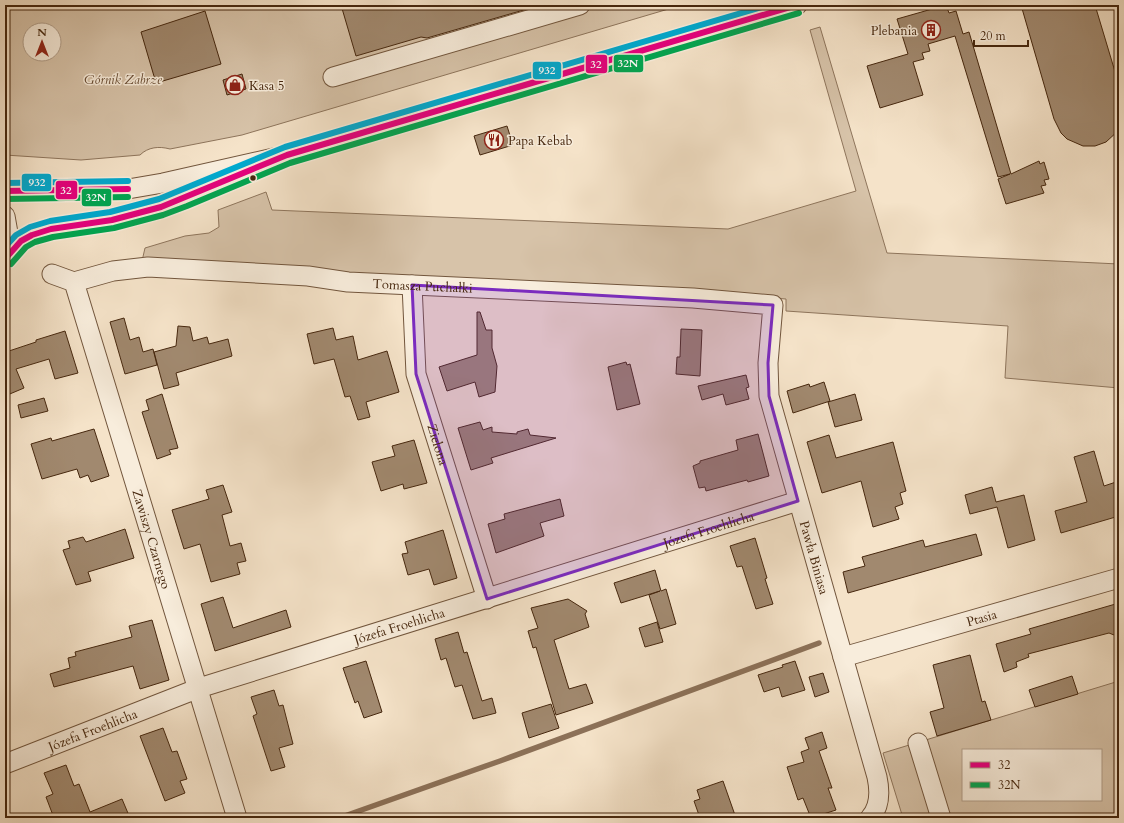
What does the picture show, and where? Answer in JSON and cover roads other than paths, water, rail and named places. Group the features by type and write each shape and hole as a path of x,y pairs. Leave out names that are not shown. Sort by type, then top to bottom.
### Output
{"street":[{"path":"333,77 580,5"},
{"path":"5,191 128,189 163,183 287,155 797,5"},
{"path":"5,259 21,241 32,235 51,229 112,220 161,207 184,199 287,155"},
{"path":"5,216 8,233 5,255"},
{"name":"Tomasza Puchałki","path":"74,282 113,271 148,267 308,276 348,282 693,298 773,305"},
{"path":"52,274 74,282"},
{"name":"Zawiszy Czarnego","path":"74,282 199,688 237,818"},
{"name":"Zielona","path":"412,285 416,374 487,599"},
{"name":"Pawła Biniasa","path":"773,305 768,363 769,396 844,656 879,786 873,812"},
{"name":"Józefa Froehlicha","path":"5,764 199,688 487,599 798,500"},
{"name":"Ptasia","path":"844,656 1119,578"},
{"path":"918,743 941,818"}],"waterway":[{"path":"339,818 500,761 819,643"}],"place":[{"name":"Plebania","path":"931,30"},
{"name":"Kasa 5","path":"235,85"},
{"name":"Papa Kebab","path":"494,140"}],"park label":[{"name":"Górnik Zabrze","path":"123,79"}]}
